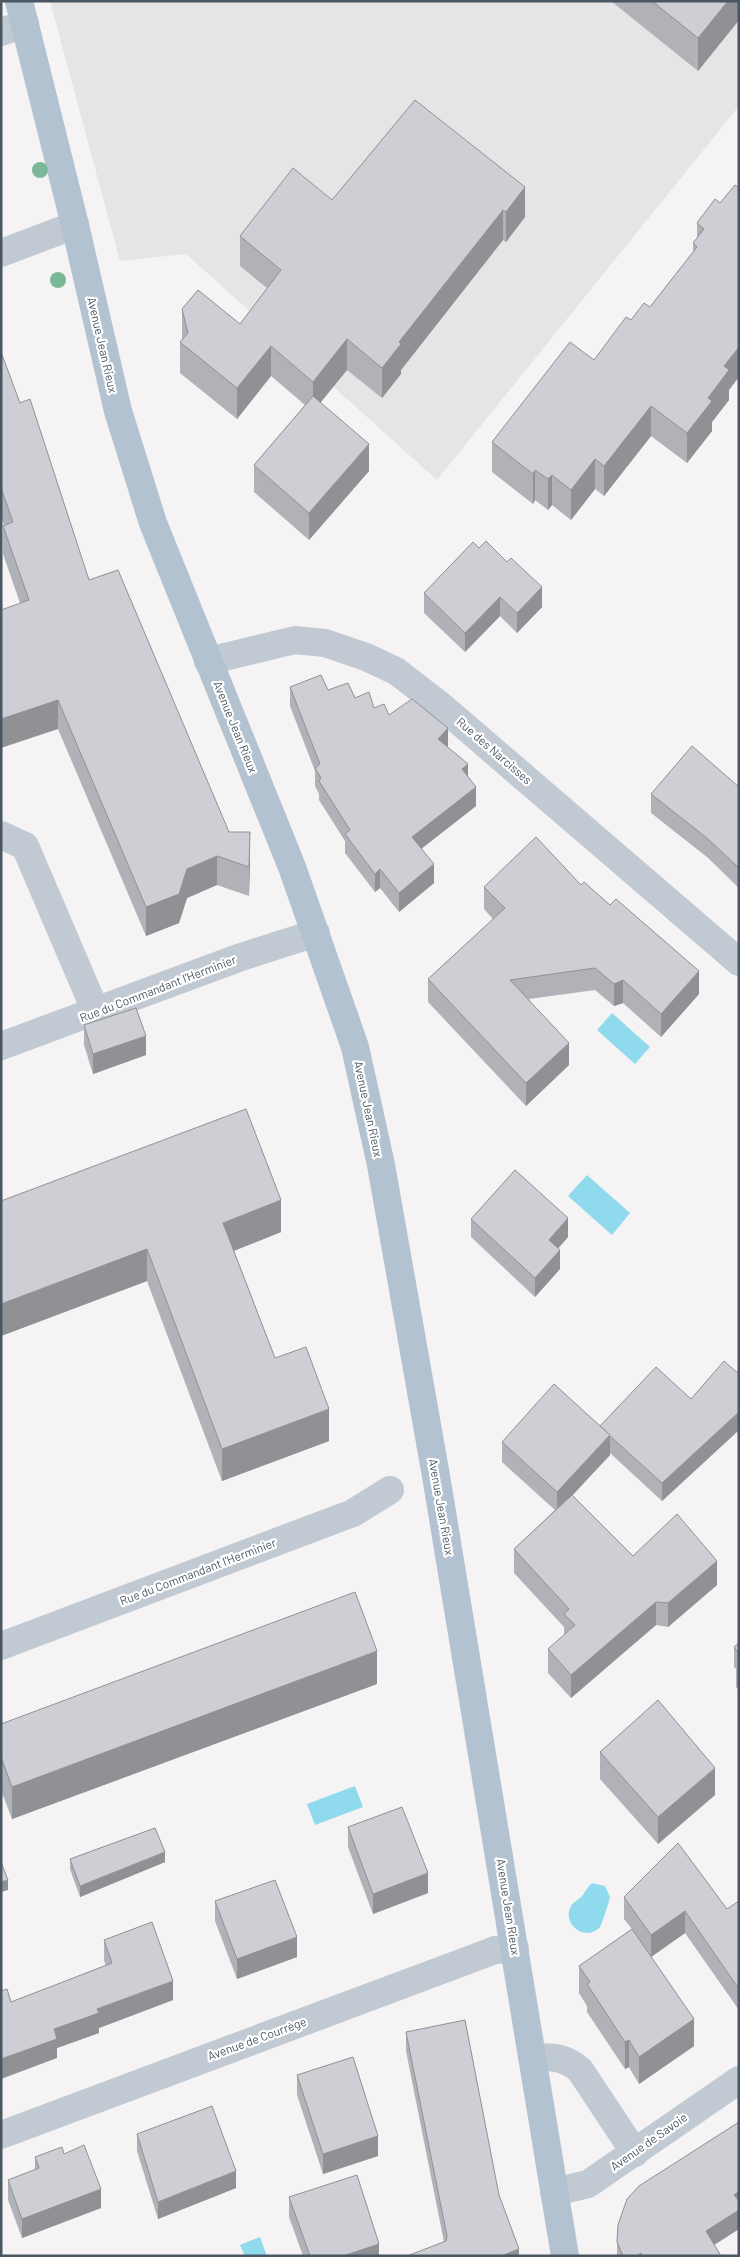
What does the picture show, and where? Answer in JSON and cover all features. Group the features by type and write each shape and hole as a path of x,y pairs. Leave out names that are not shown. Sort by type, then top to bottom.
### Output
{"main road":[{"name":"Avenue Jean Rieux","path":"15,19 75,225 118,411 153,524 292,867 355,1047 381,1165 436,1476 565,2256"}],"street":[{"path":"1,253 75,225"},
{"name":"Rue des Narcisses","path":"208,661 295,640 325,643 366,656 396,671 440,705 739,962"},
{"path":"1,835 25,846 96,1012"},
{"name":"Rue du Commandant l'Herminier","path":"1,1046 242,957 316,933"},
{"name":"Rue du Commandant l'Herminier","path":"1,1646 353,1513 390,1490"},
{"name":"Avenue de Courrège","path":"1,2135 495,1950 515,1950"},
{"path":"532,2057 559,2057 570,2062 580,2070 635,2152"},
{"name":"Avenue de Savoie","path":"554,2192 588,2184 739,2080"}],"shaded area":[{"path":"50,1 739,1 739,106 437,480 186,254 120,261"}],"water":[{"path":"612,1013 650,1047 635,1064 597,1030"},
{"path":"587,1175 630,1213 612,1235 568,1196"},
{"path":"355,1786 363,1807 315,1825 307,1804"},
{"path":"592,1883 605,1886 610,1897 600,1927 588,1933 576,1929 572,1925 569,1913 572,1905"},
{"path":"260,2237 267,2256 245,2256 240,2245"}],"building":[{"path":"652,1 728,1 698,38"},
{"path":"415,100 525,187 506,212 503,210 399,342 401,344 382,368 347,339 313,382 271,346 237,388 180,342 188,333 182,309 198,290 240,324 281,270 240,236 293,168 332,200"},
{"path":"735,185 739,188 739,347 724,366 729,370 708,398 712,401 687,433 651,406 604,466 595,459 571,490 552,475 548,479 535,470 533,474 492,442 570,342 594,360 626,317 631,320 644,303 650,307 697,247 693,243 704,229 697,223 715,199 720,203"},
{"path":"1,352 20,403 30,399 89,580 118,570 229,832 250,832 249,867 217,856 187,869 179,894 146,907 58,700 1,719 1,610 29,600 3,526 13,522 1,488"},
{"path":"313,396 369,444 309,513 254,465"},
{"path":"486,541 507,562 511,558 542,587 517,613 500,597 465,633 424,593 473,542 479,548"},
{"path":"321,675 328,690 348,683 355,698 369,692 374,708 384,704 389,715 412,699 448,728 438,739 468,764 462,769 476,787 412,837 434,864 399,893 380,869 375,874 345,834 350,830 319,781 321,778 315,768 320,764 290,687"},
{"path":"692,746 739,787 739,868 707,838 651,794"},
{"path":"536,837 581,885 584,882 610,905 616,899 699,971 661,1014 623,980 614,984 595,968 510,980 569,1043 526,1083 428,979 505,908 484,887"},
{"path":"136,1008 146,1036 93,1054 84,1025"},
{"path":"246,1109 281,1200 223,1223 275,1358 306,1347 329,1409 222,1449 147,1249 1,1304 1,1201"},
{"path":"515,1170 568,1218 549,1240 560,1250 535,1278 471,1219"},
{"path":"724,1361 739,1374 739,1412 662,1483 600,1426 656,1367 691,1399"},
{"path":"554,1384 610,1435 557,1492 502,1442"},
{"path":"572,1495 633,1556 677,1514 717,1561 668,1603 656,1602 571,1675 548,1649 575,1625 564,1614 569,1609 514,1549"},
{"path":"355,1592 377,1651 12,1787 1,1757 1,1724"},
{"path":"739,1643 739,1653 734,1647"},
{"path":"658,1700 715,1768 658,1817 600,1752"},
{"path":"402,1807 428,1873 373,1894 348,1827"},
{"path":"155,1828 165,1852 80,1886 70,1859"},
{"path":"678,1843 727,1909 739,1901 739,1989 685,1911 651,1935 624,1897"},
{"path":"1,1862 8,1880 1,1882"},
{"path":"275,1880 297,1937 237,1959 215,1901"},
{"path":"152,1922 173,1981 97,2009 99,2013 54,2029 57,2039 1,2059 1,1991 7,1989 11,2002 112,1963 104,1940"},
{"path":"632,1929 694,2019 639,2057 629,2040 625,2042 587,1984 590,1982 579,1966"},
{"path":"465,2020 499,2195 519,2249 501,2256 407,2256 446,2241 447,2236 406,2032"},
{"path":"353,2057 378,2136 323,2154 297,2075"},
{"path":"212,2106 236,2171 158,2202 137,2134"},
{"path":"739,2122 739,2191 734,2195 739,2201 739,2210 706,2231 721,2256 642,2256 641,2253 636,2256 623,2256 617,2242 618,2225 627,2199 639,2186"},
{"path":"84,2145 101,2189 22,2219 8,2180 39,2168 35,2157 62,2147 64,2154"},
{"path":"357,2175 379,2244 343,2256 310,2256 289,2197"}]}
